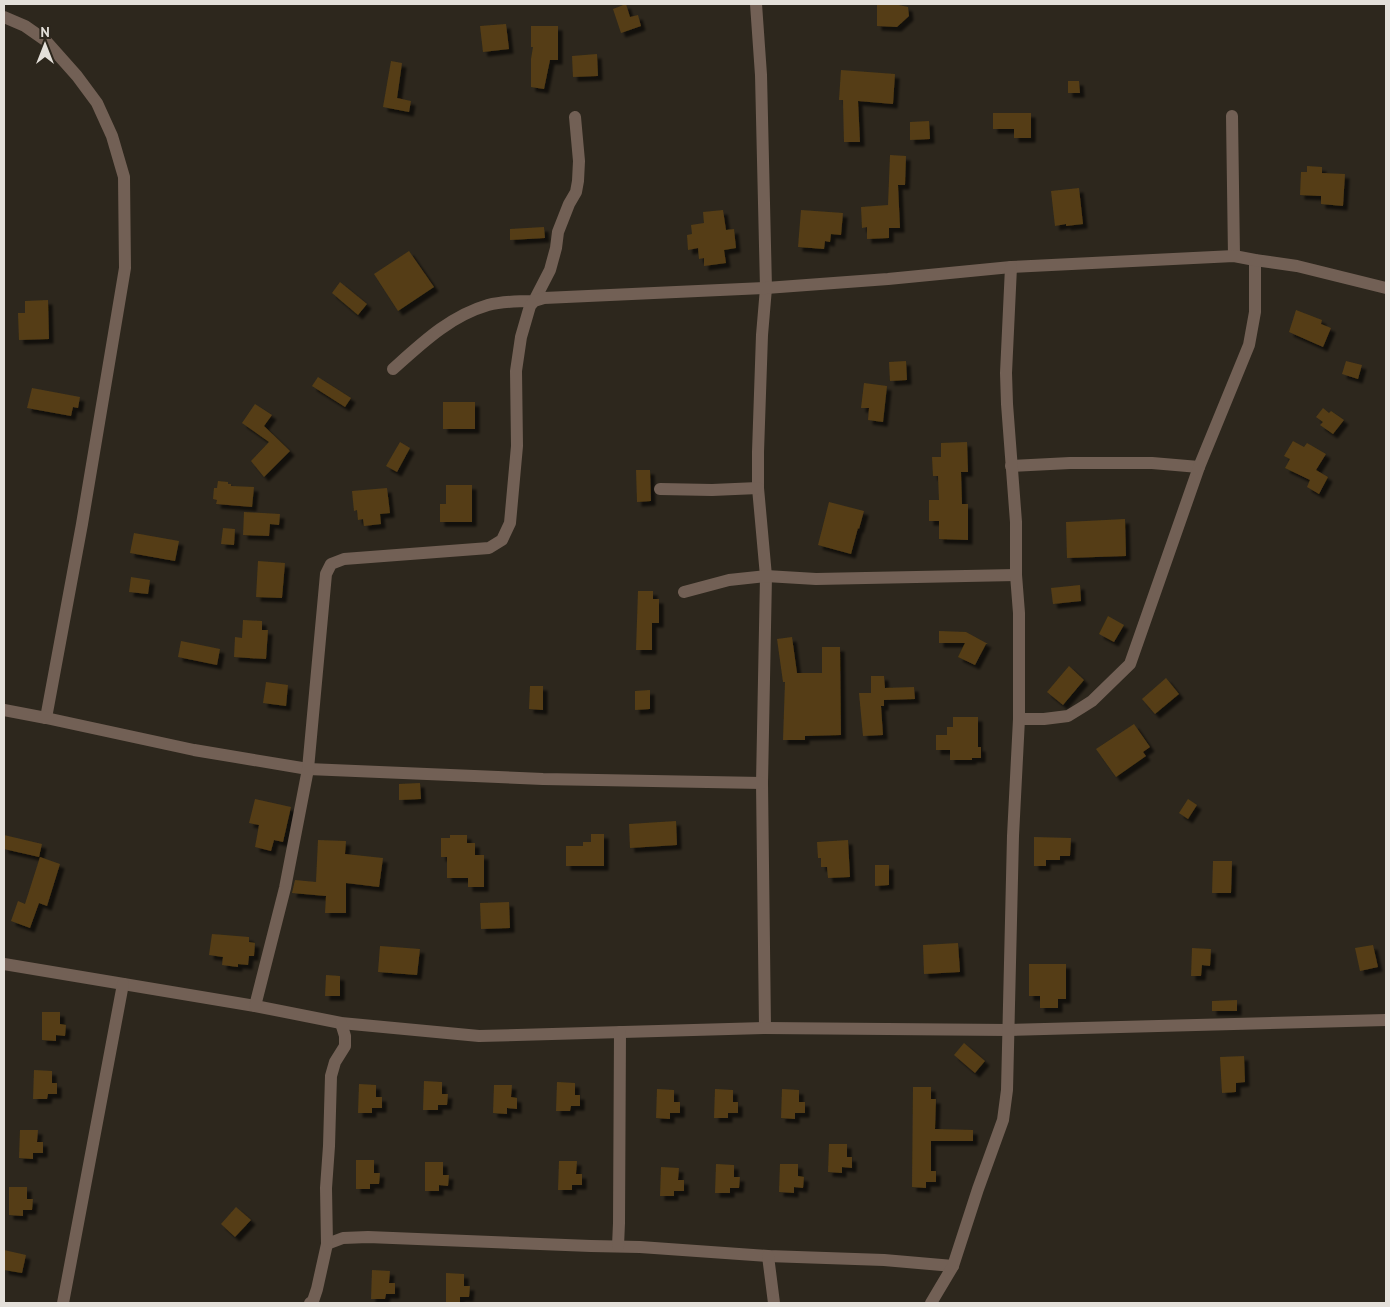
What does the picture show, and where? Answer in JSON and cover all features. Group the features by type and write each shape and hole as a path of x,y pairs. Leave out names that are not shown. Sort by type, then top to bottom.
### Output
{"street":[{"path":"756,4 761,75 766,288 758,423 758,488 766,576 762,783 765,1028"},
{"path":"4,17 25,26 45,40 77,76 97,103 112,136 124,177 125,268 82,524 46,718"},
{"path":"1232,116 1234,256"},
{"path":"254,1006 285,888 308,769 326,574 331,564 344,559 489,548 502,540 510,523 517,446 516,370 521,337 530,306 550,270 558,232 568,204 576,192 579,162 575,117"},
{"path":"393,369 436,332 460,316 489,305 513,301 534,301 544,298 766,288 1011,267 1234,256 1297,266 1386,288"},
{"path":"1019,719 1044,719 1068,716 1092,701 1130,664 1199,467 1249,346 1255,312 1255,260"},
{"path":"930,1303 953,1266 1003,1120 1007,1090 1013,836 1019,719 1019,613 1016,574 1016,522 1006,373 1011,267"},
{"path":"1011,466 1152,462 1199,467"},
{"path":"660,489 712,490 758,488"},
{"path":"684,592 729,580 766,576 816,579 1016,574"},
{"path":"4,710 194,750 308,769 544,779 762,783"},
{"path":"4,964 254,1006 341,1023 479,1036 765,1028 1008,1030 1386,1020"},
{"path":"64,1303 123,984"},
{"path":"312,1302 318,1289 328,1244 326,1188 331,1076 335,1062 345,1046 345,1036 341,1023"},
{"path":"618,1246 620,1214 620,1032"},
{"path":"328,1244 342,1238 368,1237 640,1246 768,1256 884,1260 953,1266"},
{"path":"768,1256 774,1303"}],"building":[{"path":"626,4 630,17 638,15 641,26 621,33 613,9"},
{"path":"877,4 894,4 908,7 909,16 897,27 877,26"},
{"path":"506,24 509,49 483,52 480,26"},
{"path":"531,26 558,26 558,60 550,60 544,89 531,87 533,47 531,47"},
{"path":"597,54 598,76 573,77 572,56"},
{"path":"391,61 402,63 397,98 411,101 409,112 383,107"},
{"path":"841,70 895,74 893,104 858,101 860,142 844,142 843,100 839,100"},
{"path":"1068,81 1079,81 1080,93 1068,93"},
{"path":"993,113 1031,113 1031,138 1014,138 1014,129 993,129"},
{"path":"929,121 930,139 910,140 910,122"},
{"path":"890,155 906,156 905,185 898,185 900,228 889,228 889,238 867,239 867,227 862,228 861,207 888,205"},
{"path":"1307,166 1322,167 1322,173 1345,174 1343,206 1321,204 1321,196 1300,195 1301,172 1307,172"},
{"path":"1079,188 1083,224 1055,226 1051,191"},
{"path":"723,210 726,230 734,229 736,248 724,250 726,263 704,266 704,258 699,259 698,248 688,250 687,235 692,234 691,225 704,223 703,212"},
{"path":"801,210 843,213 841,235 831,234 830,242 825,241 824,249 798,247"},
{"path":"544,227 545,238 510,240 510,229"},
{"path":"409,251 434,287 398,311 374,274"},
{"path":"340,282 367,304 358,315 332,293"},
{"path":"48,300 49,339 19,340 18,313 25,313 25,301"},
{"path":"1296,310 1322,320 1321,324 1331,328 1323,347 1289,332"},
{"path":"906,361 907,380 890,381 889,362"},
{"path":"1346,361 1362,365 1358,379 1342,374"},
{"path":"318,377 351,398 345,407 312,386"},
{"path":"864,383 887,386 883,422 868,420 869,408 861,408"},
{"path":"32,388 80,397 78,408 73,407 71,416 27,408"},
{"path":"443,402 475,402 475,429 443,429"},
{"path":"255,404 272,415 264,426 290,451 264,477 251,461 269,442 242,423"},
{"path":"1323,408 1344,420 1333,434 1320,425 1323,422 1316,417"},
{"path":"1293,441 1304,447 1307,443 1326,454 1316,470 1328,477 1319,494 1307,487 1310,480 1285,468 1290,459 1284,456"},
{"path":"400,442 410,448 397,472 386,466"},
{"path":"967,442 968,472 961,472 962,504 968,504 968,540 939,539 939,521 929,521 929,500 939,500 938,476 933,476 932,457 941,457 941,443"},
{"path":"636,470 650,470 651,501 637,502"},
{"path":"218,481 228,482 231,486 254,487 252,507 216,504 217,500 213,499 214,488 217,488"},
{"path":"446,485 472,485 472,522 440,522 440,504 446,504"},
{"path":"387,488 390,513 380,514 381,524 364,526 363,519 358,520 357,510 354,511 352,491"},
{"path":"829,502 864,511 851,554 818,545"},
{"path":"244,512 280,514 279,525 270,524 269,536 243,535"},
{"path":"1125,519 1126,556 1067,558 1066,522"},
{"path":"223,528 235,529 234,545 221,544"},
{"path":"134,533 179,541 175,561 130,553"},
{"path":"258,561 285,563 282,598 256,597"},
{"path":"131,577 150,580 148,594 129,592"},
{"path":"1080,585 1081,601 1053,604 1051,588"},
{"path":"638,591 653,591 653,599 659,599 659,623 652,623 652,650 636,650"},
{"path":"1108,616 1124,625 1114,642 1099,634"},
{"path":"243,620 262,621 262,630 268,630 266,659 234,657 235,637 242,638"},
{"path":"939,631 966,632 988,644 986,644 975,665 958,657 965,643 939,643"},
{"path":"792,637 797,673 822,673 822,647 840,647 841,735 805,736 805,740 783,740 785,682 783,682 777,639"},
{"path":"181,641 220,649 217,665 178,657"},
{"path":"1069,666 1084,680 1063,705 1047,692"},
{"path":"871,676 884,676 885,688 914,687 915,699 884,700 884,706 881,706 883,735 863,736 859,693 871,693"},
{"path":"1166,678 1179,694 1155,714 1142,699"},
{"path":"266,682 288,685 286,706 263,703"},
{"path":"530,686 543,686 543,710 529,709"},
{"path":"650,690 650,709 635,710 635,691"},
{"path":"953,717 978,717 978,747 981,747 981,758 950,760 950,750 936,750 936,735 947,735 947,727 953,727"},
{"path":"1134,724 1150,747 1143,752 1146,756 1116,777 1096,749"},
{"path":"420,783 421,799 399,800 399,784"},
{"path":"255,799 291,807 283,842 274,840 271,851 255,847 259,825 249,823"},
{"path":"1188,799 1197,805 1188,819 1179,813"},
{"path":"676,821 677,845 630,848 629,824"},
{"path":"591,834 604,834 604,866 566,866 566,846 583,846 583,842 591,842"},
{"path":"4,835 42,844 39,857 4,849"},
{"path":"450,835 467,835 467,843 475,843 475,855 484,855 484,887 468,887 468,878 447,878 447,857 441,857 441,838 450,838"},
{"path":"1034,837 1071,838 1070,856 1060,856 1060,860 1046,860 1046,866 1034,866"},
{"path":"318,840 346,841 345,854 383,858 379,887 346,883 346,913 325,913 326,896 292,893 295,880 316,882"},
{"path":"848,840 850,877 828,878 827,867 821,867 821,858 818,858 817,842"},
{"path":"40,857 60,864 47,906 39,903 30,928 11,921 18,901 25,904"},
{"path":"1213,861 1232,861 1231,893 1212,893"},
{"path":"875,865 889,865 889,885 875,886"},
{"path":"509,902 510,928 481,929 480,903"},
{"path":"212,934 249,937 249,942 255,943 254,956 249,956 248,965 238,964 238,967 222,965 223,957 209,955"},
{"path":"958,943 960,972 924,974 923,945"},
{"path":"1373,945 1378,967 1360,971 1355,948"},
{"path":"380,946 420,949 417,975 378,972"},
{"path":"1192,948 1211,949 1210,966 1202,965 1201,976 1191,976"},
{"path":"1029,964 1066,964 1066,999 1058,999 1058,1008 1040,1008 1040,996 1029,996"},
{"path":"326,975 340,976 340,996 325,996"},
{"path":"1237,1000 1237,1011 1212,1011 1212,1001"},
{"path":"42,1012 60,1012 60,1024 66,1025 65,1036 56,1035 56,1041 42,1040"},
{"path":"964,1043 985,1061 975,1073 954,1055"},
{"path":"1244,1056 1245,1082 1236,1083 1236,1092 1222,1093 1220,1057"},
{"path":"34,1070 52,1071 52,1083 57,1083 57,1094 48,1094 47,1099 33,1099"},
{"path":"424,1081 442,1082 442,1094 448,1094 447,1105 438,1105 438,1110 423,1110"},
{"path":"557,1082 575,1083 575,1095 580,1095 580,1106 571,1106 570,1111 556,1111"},
{"path":"359,1084 376,1085 376,1097 382,1097 382,1108 372,1108 372,1113 358,1113"},
{"path":"494,1085 512,1085 511,1097 517,1098 517,1109 507,1108 507,1114 493,1113"},
{"path":"913,1087 931,1087 931,1099 936,1099 935,1129 973,1130 973,1141 931,1141 931,1171 936,1171 936,1182 926,1182 926,1188 912,1187"},
{"path":"657,1089 674,1090 674,1102 680,1102 680,1113 670,1113 670,1119 656,1118"},
{"path":"715,1089 733,1090 733,1102 738,1102 738,1113 728,1113 728,1118 714,1118"},
{"path":"782,1089 799,1090 799,1102 805,1102 805,1113 795,1113 795,1119 781,1118"},
{"path":"20,1130 38,1130 37,1142 43,1142 43,1153 33,1153 33,1159 19,1158"},
{"path":"829,1144 847,1144 847,1157 852,1157 852,1168 842,1167 842,1173 828,1172"},
{"path":"356,1160 374,1160 374,1173 380,1173 379,1184 370,1184 370,1189 356,1189"},
{"path":"559,1161 577,1161 576,1174 582,1174 582,1185 572,1185 572,1190 558,1190"},
{"path":"425,1162 443,1162 443,1175 449,1175 448,1186 439,1185 439,1191 425,1191"},
{"path":"716,1164 734,1165 734,1177 740,1177 739,1188 730,1188 730,1193 715,1193"},
{"path":"780,1164 798,1164 798,1176 804,1177 803,1188 794,1187 794,1193 779,1192"},
{"path":"661,1167 679,1168 678,1180 684,1180 684,1191 674,1191 674,1196 660,1196"},
{"path":"9,1187 27,1187 27,1199 33,1199 32,1210 23,1210 23,1216 9,1215"},
{"path":"236,1207 251,1220 235,1237 221,1224"},
{"path":"4,1250 26,1255 22,1273 4,1270"},
{"path":"372,1270 390,1271 389,1283 395,1283 395,1294 386,1294 385,1299 371,1299"},
{"path":"446,1273 464,1274 464,1286 470,1286 469,1297 460,1297 460,1302 446,1302"}]}
